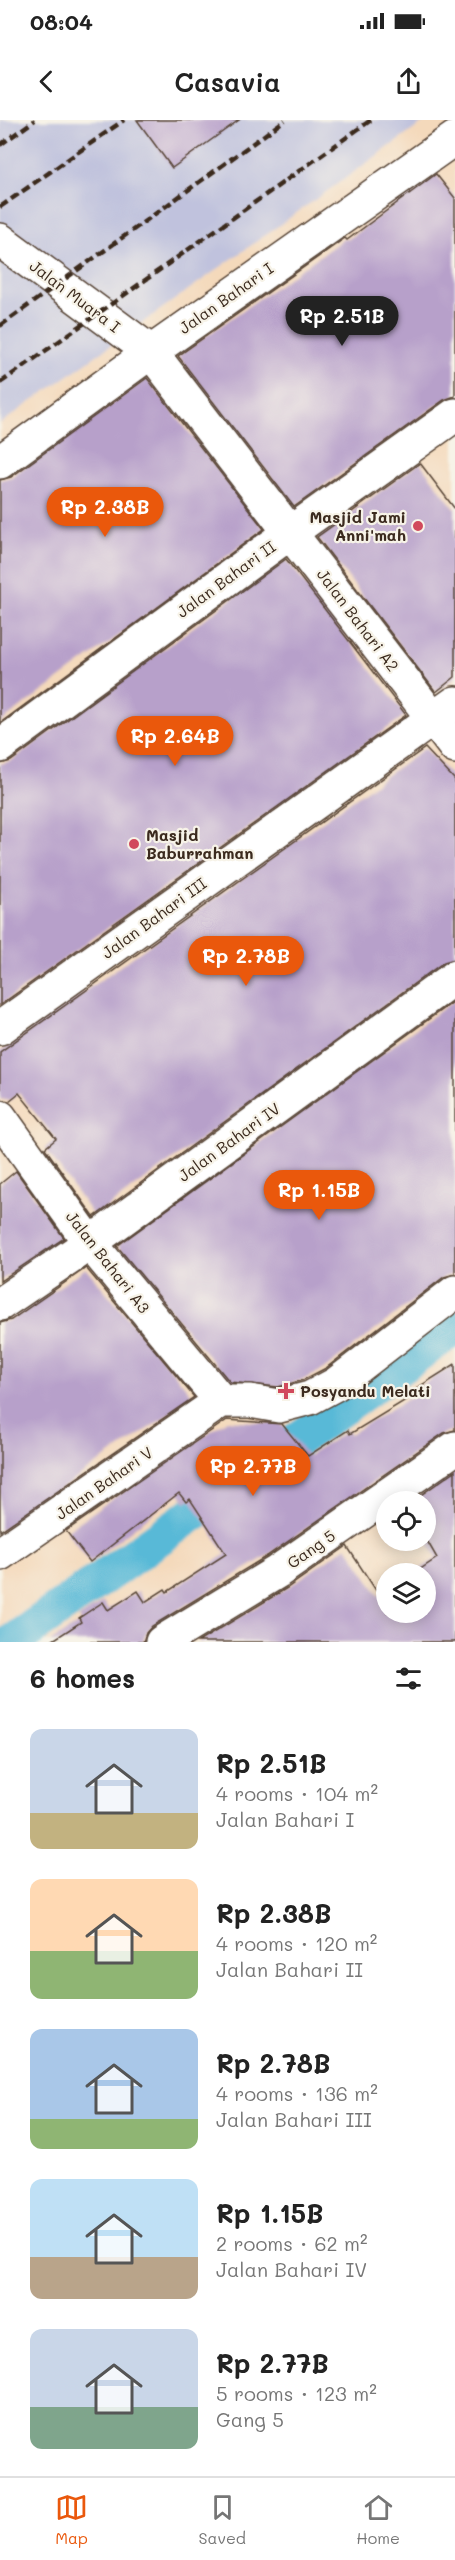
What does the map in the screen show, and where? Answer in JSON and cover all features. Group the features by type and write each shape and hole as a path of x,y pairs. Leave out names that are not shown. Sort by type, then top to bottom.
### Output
{"street":[{"name":"Jalan Bahari I","path":"0,462 151,352 455,138"},
{"name":"Jalan Muara I","path":"0,240 151,352"},
{"name":"Jalan Bahari A2","path":"151,352 291,532 444,710 455,747"},
{"name":"Jalan Bahari II","path":"0,746 291,532 455,416"},
{"name":"Jalan Bahari III","path":"0,1028 444,710"},
{"name":"Jalan Bahari IV","path":"0,1304 90,1243 455,977"},
{"name":"Jalan Bahari A3","path":"0,1118 90,1243 221,1401"},
{"path":"221,1401 250,1401 279,1406 310,1398 336,1384 455,1292"},
{"name":"Jalan Bahari V","path":"0,1554 221,1401"},
{"name":"Gang 5","path":"162,1642 277,1572 455,1448"}],"shaded area":[{"path":"0,120 427,120 0,424"}],"building":[{"path":"137,120 239,120 172,168"},
{"path":"436,174 455,198 455,396 444,400 294,507 178,356 345,238 347,240"},
{"path":"147,378 264,529 0,723 0,480 11,477"},
{"path":"420,463 455,509 455,677 436,692 317,537"},
{"path":"286,559 406,715 0,1005 0,764 11,761"},
{"path":"425,748 455,780 455,959 444,962 94,1217 45,1148 56,1139 19,1093 9,1101 0,1099 0,1052"},
{"path":"455,1000 455,1274 444,1277 326,1368 303,1380 278,1387 230,1382 117,1246"},
{"path":"16,1171 64,1238 0,1281 0,1184"},
{"path":"86,1268 194,1397 0,1531 0,1323 11,1320"},
{"path":"455,1364 455,1430 444,1433 267,1556 152,1626 143,1642 50,1642 81,1622 79,1618 103,1602 108,1610 138,1591 145,1602 165,1589 167,1592 226,1554 190,1499 186,1502 179,1493 90,1562 66,1531 227,1420 282,1424 308,1456 348,1430 350,1434 419,1392 417,1388"},
{"path":"455,1471 455,1642 198,1642 287,1588 347,1546 376,1590 376,1623 436,1623 436,1563 430,1563 437,1558 433,1551 436,1551 436,1491 427,1491"}],"waterway":[{"path":"12,1642 455,1328"}],"railway":[{"path":"0,145 35,120"},
{"path":"0,207 124,120"},
{"path":"0,326 285,120"},
{"path":"0,383 371,120"}],"place":[{"name":"Masjid Jami Anni'mah","path":"418,526"},
{"name":"Masjid Baburrahman","path":"134,844"},
{"name":"Posyandu Melati","path":"286,1391"}]}
